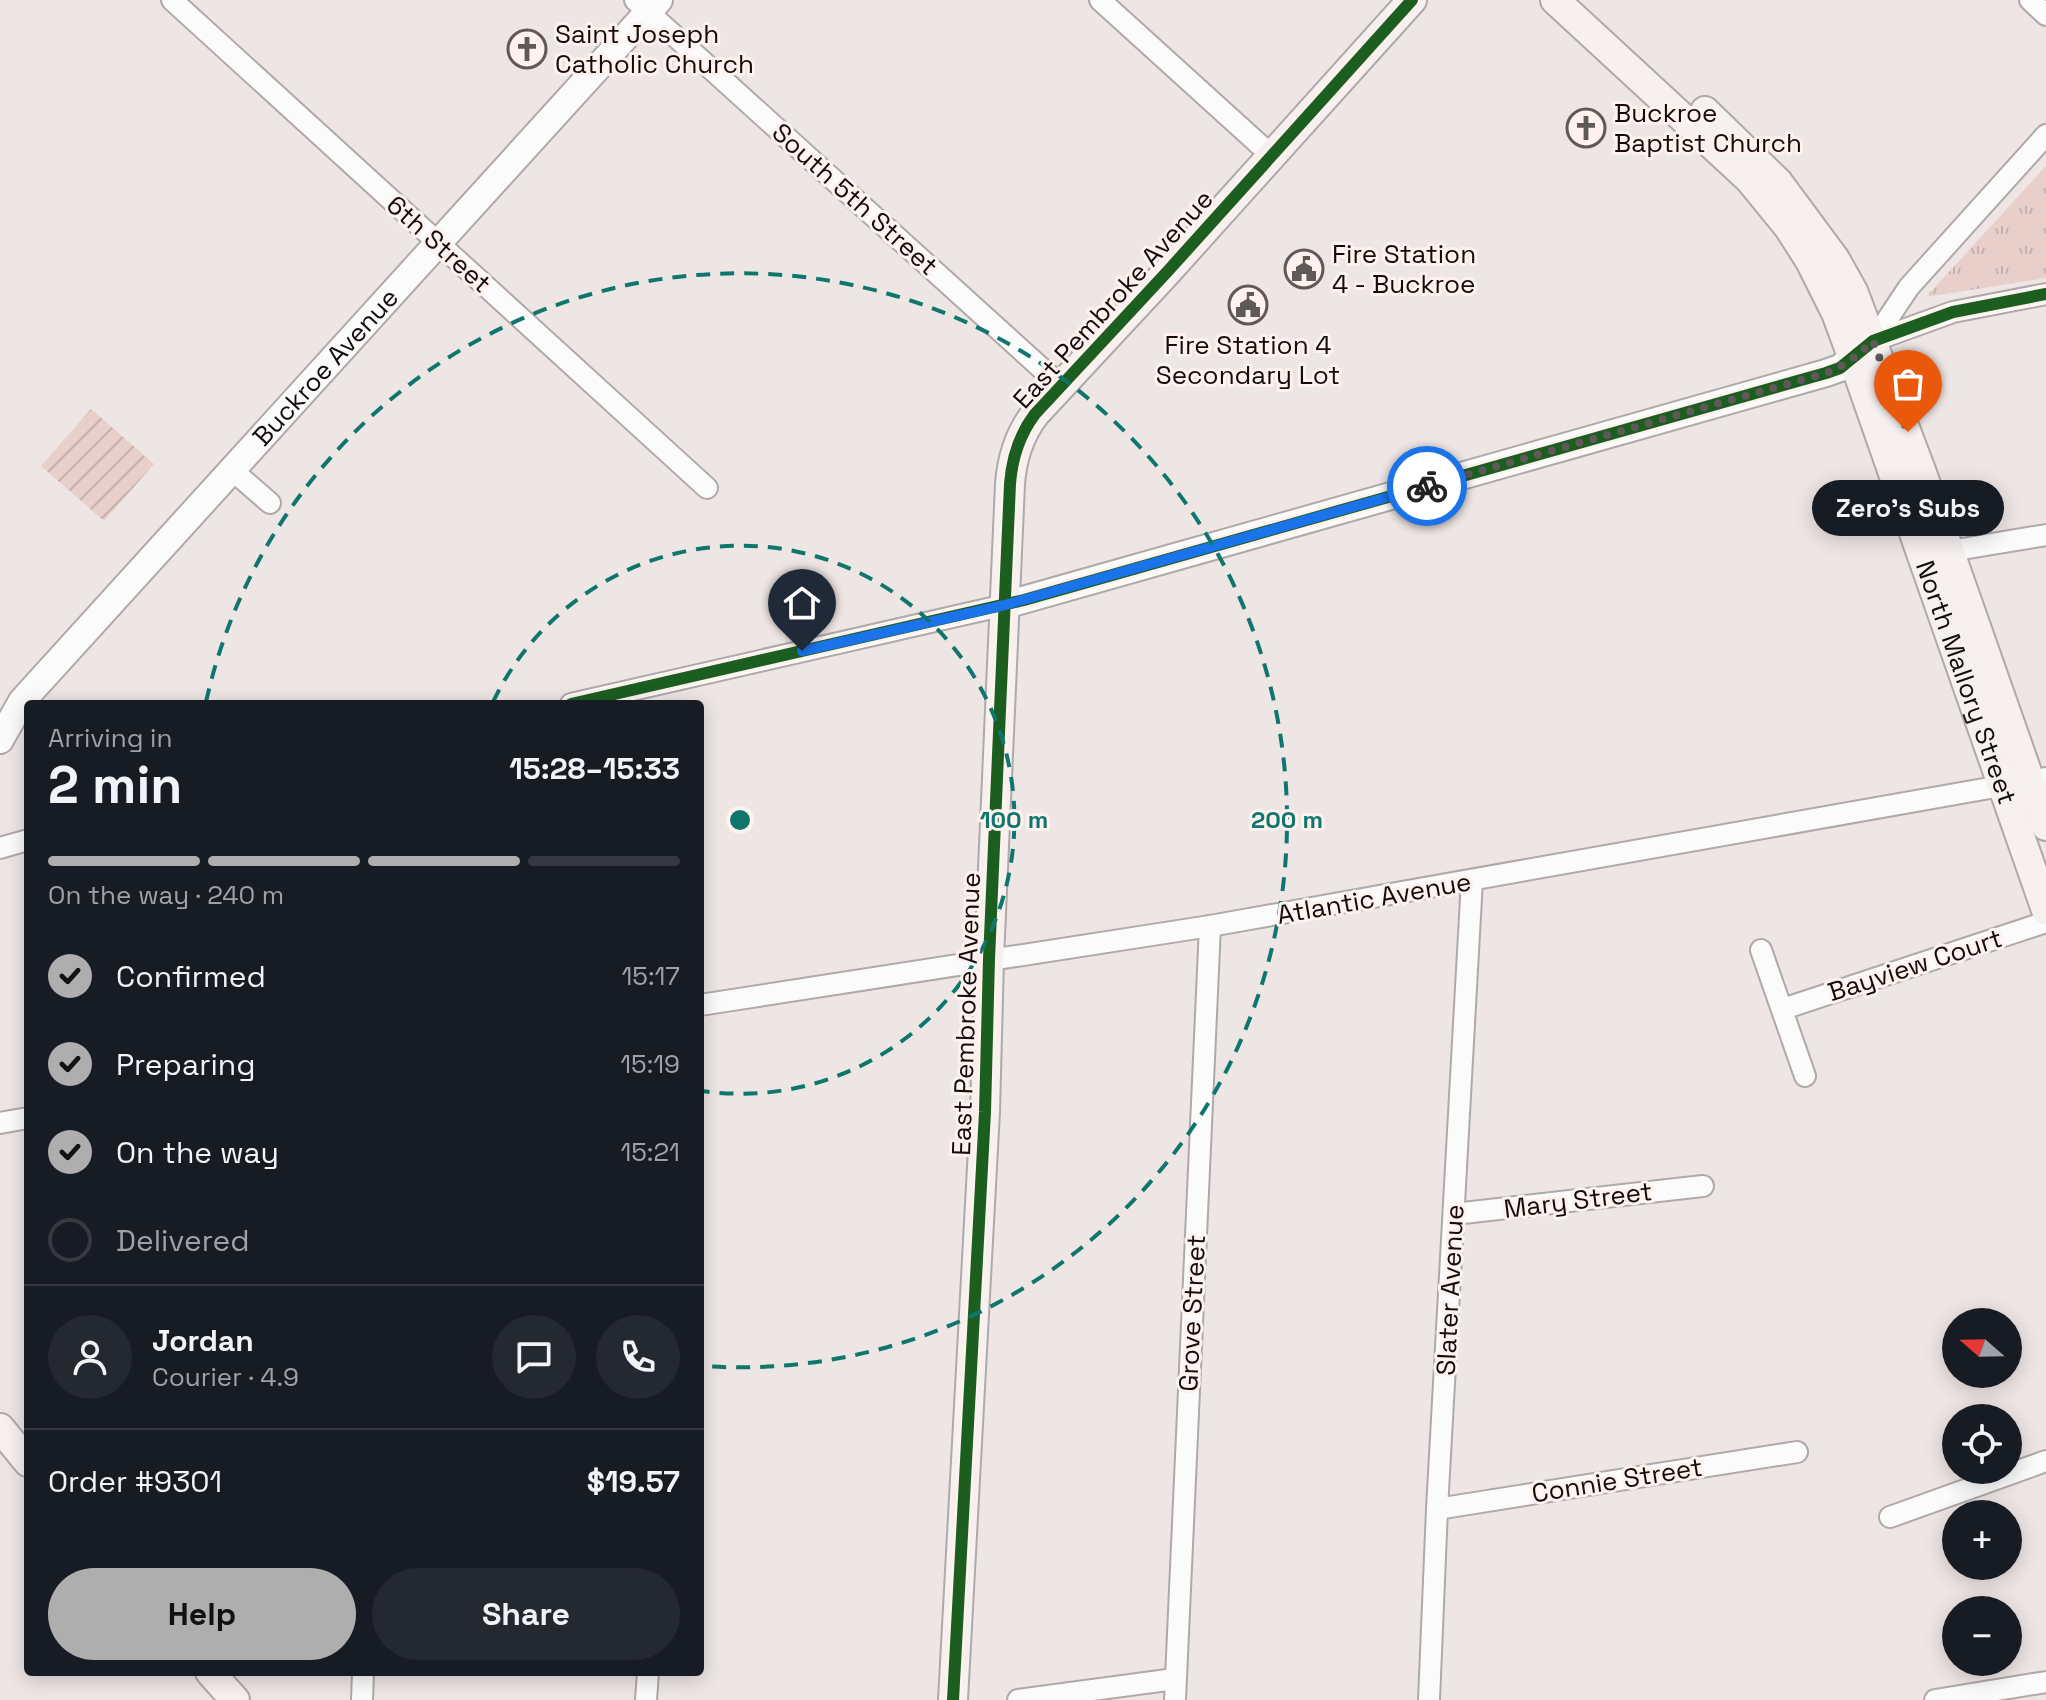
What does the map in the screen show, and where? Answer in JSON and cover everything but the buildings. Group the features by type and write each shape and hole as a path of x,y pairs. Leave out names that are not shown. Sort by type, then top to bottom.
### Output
{"main road":[{"name":"East Pembroke Avenue","path":"953,1700 985,1112 1010,484 1015,453 1026,426 1061,386 1412,0"},
{"name":"North Mallory Street","path":"1555,0 1749,179 1789,228 1810,261 1836,313 1863,350 1950,551 2027,782 2046,910"},
{"name":"North Mallory Street","path":"1583,0 1778,182 1835,259 1853,291 1863,350 2046,826"},
{"path":"0,1428 24,1457"},
{"path":"214,1676 235,1700"}],"street":[{"name":"6th Street","path":"172,0 707,488"},
{"path":"1100,0 1271,155"},
{"path":"2030,0 2046,15"},
{"name":"Buckroe Avenue","path":"0,740 22,701 438,243 648,4"},
{"name":"South 5th Street","path":"648,4 1061,386"},
{"path":"1863,350 1909,287 2046,135"},
{"path":"589,700 1005,605 1811,377 1840,368 1863,350 1953,312 2046,294"},
{"path":"232,470 270,503"},
{"path":"1950,551 2046,535"},
{"name":"Atlantic Avenue","path":"704,1004 1210,926 2027,782"},
{"path":"0,848 24,841"},
{"name":"Slater Avenue","path":"1429,1700 1472,880"},
{"name":"Bayview Court","path":"1783,1009 2046,922"},
{"name":"Grove Street","path":"1175,1690 1210,926"},
{"path":"1761,950 1805,1076"},
{"path":"0,1123 24,1119"},
{"name":"Mary Street","path":"1454,1214 1703,1186"},
{"name":"Connie Street","path":"1437,1509 1797,1452"},
{"path":"1890,1517 2046,1461"},
{"path":"362,1700 363,1676"},
{"path":"646,1700 648,1676"},
{"path":"1935,1700 1985,1696 2046,1682"},
{"path":"1018,1700 1175,1690"}],"green space":[{"path":"2046,166 2046,278 1926,297"},
{"path":"91,409 154,464 104,521 41,466"}],"cycle path":[{"path":"953,1700 985,1112 1012,465 1021,438 1035,414 1412,0"},
{"path":"588,700 1024,600 1826,373 1840,368 1873,341 1953,312 2046,294"}],"way so far":[{"path":"1427,486 1826,373 1840,368 1873,341 1908,432"}],"place":[{"name":"Saint Joseph Catholic Church","path":"527,49"},
{"name":"Buckroe Baptist Church","path":"1586,128"},
{"name":"Fire Station 4 - Buckroe","path":"1304,269"},
{"name":"Fire Station 4 Secondary Lot","path":"1248,305"},
{"name":"Zero's Subs","path":"1908,432"}],"route":[{"path":"802,651 1005,605 1427,486"}]}
